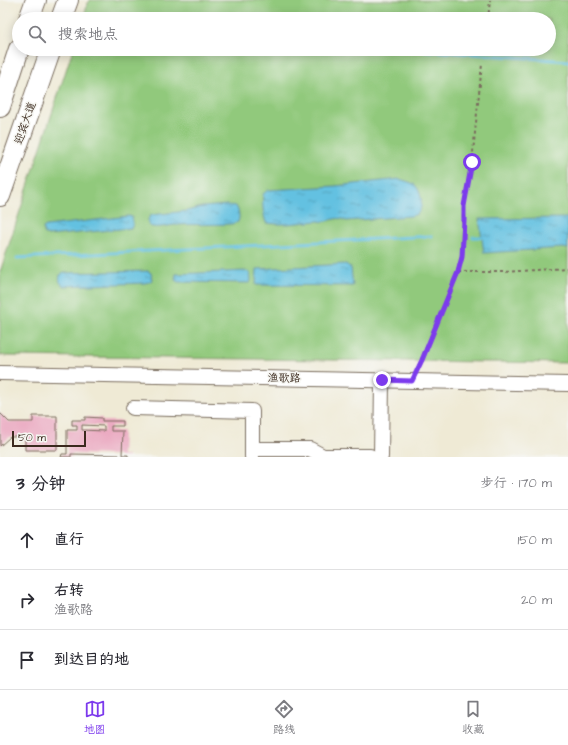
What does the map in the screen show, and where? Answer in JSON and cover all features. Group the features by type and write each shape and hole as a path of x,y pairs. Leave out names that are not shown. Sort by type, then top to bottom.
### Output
{"highway":[{"path":"32,12 36,0"},
{"path":"64,12 68,0"},
{"path":"0,107 17,56"},
{"name":"迎宾大道","path":"0,196 49,56"}],"street":[{"name":"渔歌路","path":"0,373 568,384"},
{"path":"133,408 252,411 252,453 310,450 323,456 376,456 382,380"}],"path":[{"path":"489,12 490,0"},
{"path":"412,381 458,272 462,257 464,206 472,162 482,64"},
{"path":"458,272 503,272 568,268"}],"green space":[{"path":"89,0 568,0 568,363 0,355 0,272 71,56 556,56 556,12 85,12"}],"water":[{"path":"400,179 415,185 419,191 421,198 421,209 418,213 411,216 346,221 339,218 323,222 319,221 287,224 266,223 263,208 263,194 268,190 335,186"},
{"path":"227,205 236,206 239,214 238,222 231,224 174,225 158,227 152,227 148,224 149,217 151,215 187,211 202,207"},
{"path":"129,216 132,217 133,222 131,228 48,236 44,234 43,228 46,226"},
{"path":"568,218 568,249 563,248 484,253 479,219"},
{"path":"346,264 351,268 353,286 256,285 257,269"},
{"path":"148,271 151,273 152,280 145,283 64,286 60,283 60,275 64,273"},
{"path":"246,271 250,273 250,283 178,282 175,280 176,274"}],"building":[{"path":"0,413 9,422 33,422 33,416 57,416 57,450 25,450 25,437 10,437 0,446"},
{"path":"85,417 102,418 102,421 123,421 123,426 111,426 111,431 123,431 122,455 128,455 128,457 119,457 119,455 71,454 71,457 61,457 62,454 67,454 67,430 77,430 77,425 72,425 72,420 85,420","holes":["82,425 104,426 104,431 82,430"]}],"waterway":[{"path":"499,56 568,61"},
{"path":"17,258 432,236"},
{"path":"473,237 482,237"}],"route":[{"path":"382,380 412,381 422,360 458,272 462,257 464,206 472,162"}]}
